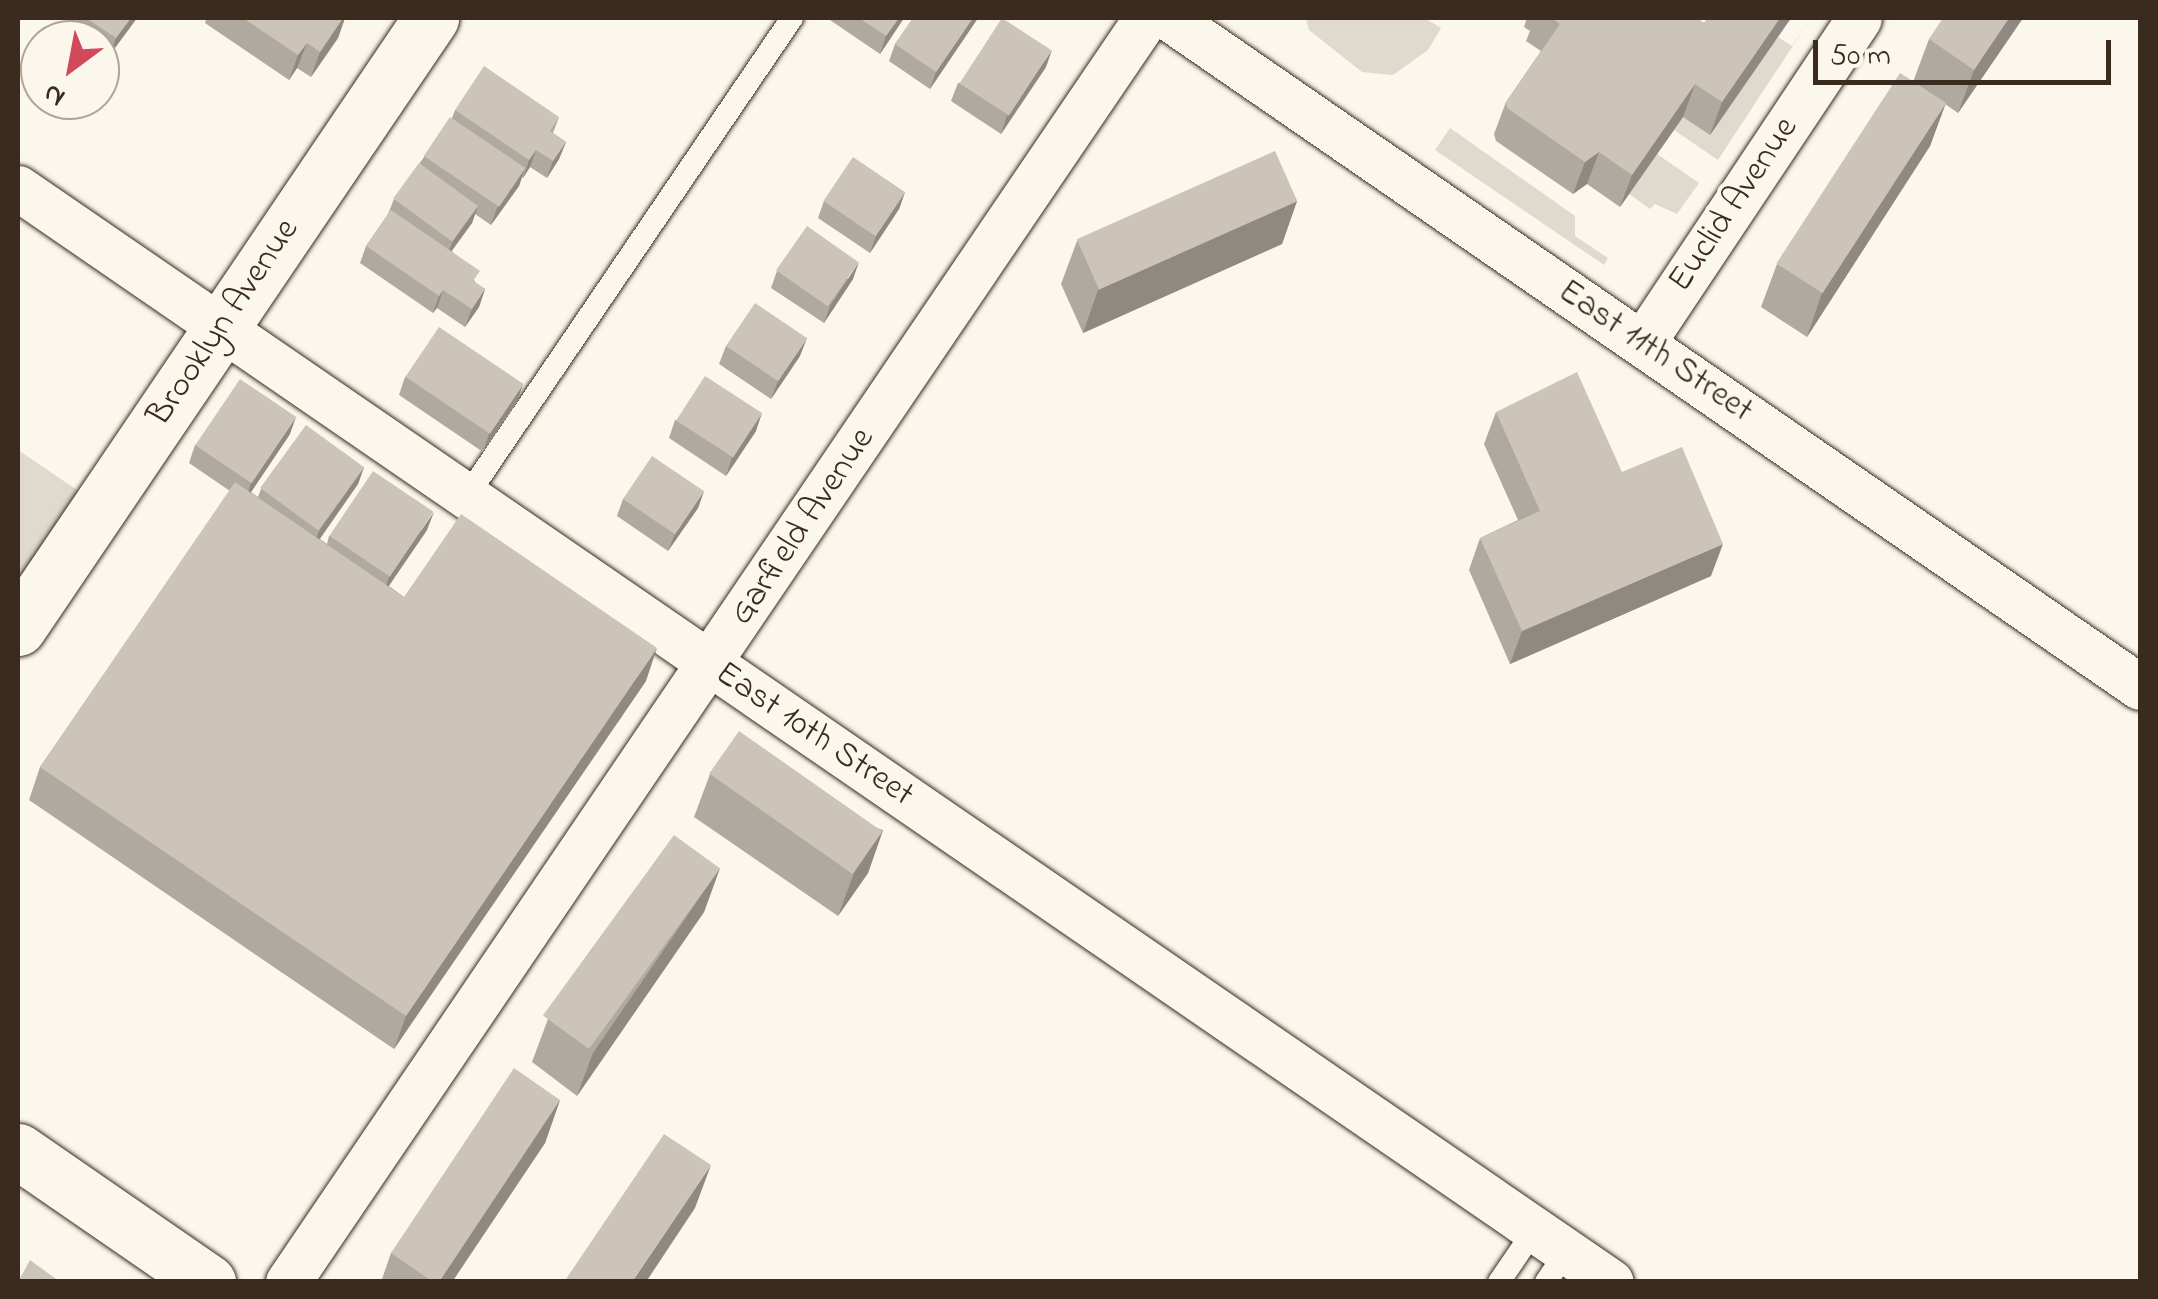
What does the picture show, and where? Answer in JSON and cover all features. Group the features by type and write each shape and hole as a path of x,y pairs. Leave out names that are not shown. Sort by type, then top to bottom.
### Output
{"street":[{"name":"Brooklyn Avenue","path":"18,628 430,18"},
{"name":"Garfield Avenue","path":"288,1282 1146,18"},
{"name":"East 11th Street","path":"1169,18 2140,688"},
{"name":"Euclid Avenue","path":"1643,342 1859,18"},
{"name":"East 10th Street","path":"18,188 710,664 1549,1254 1611,1282"},
{"path":"18,1151 208,1282"}],"lane":[{"path":"467,496 792,18"},
{"path":"1499,1282 1549,1254"}],"shaded area":[{"path":"1306,18 1424,18 1441,28 1428,50 1393,75 1362,72 1309,30"},
{"path":"1811,18 1718,160 1674,130 1683,117 1710,134 1778,37 1792,46"},
{"path":"1450,128 1575,216 1575,236 1608,258 1604,265 1435,150"},
{"path":"1657,154 1699,183 1677,214 1655,204 1650,209 1629,194"},
{"path":"18,450 83,494 18,590"}],"building":[{"path":"86,18 131,18 120,33 120,20"},
{"path":"243,18 343,18 320,52 307,43 298,55"},
{"path":"859,18 899,18 886,36"},
{"path":"913,18 973,18 936,72 895,44"},
{"path":"1002,18 1051,50 1009,116 960,83"},
{"path":"1551,18 1696,18 1704,23 1708,18 1780,18 1722,102 1695,84 1632,175 1599,152 1585,162 1507,108 1506,102 1560,24"},
{"path":"1943,18 2009,18 1974,70 1929,39"},
{"path":"484,66 559,117 550,131 566,142 553,161 536,150 529,160 455,110"},
{"path":"1900,73 1946,103 1822,293 1776,263"},
{"path":"450,117 525,168 499,207 424,156"},
{"path":"1275,151 1297,201 1099,290 1077,239"},
{"path":"853,157 905,192 876,236 823,201"},
{"path":"419,163 478,206 452,242 393,199"},
{"path":"391,210 480,271 473,281 485,289 472,309 443,290 439,296 366,246"},
{"path":"807,226 859,262 828,306 776,270"},
{"path":"755,303 807,338 778,381 726,346"},
{"path":"439,327 524,384 490,434 405,377"},
{"path":"1577,372 1622,472 1682,447 1723,544 1522,631 1480,538 1540,511 1496,412"},
{"path":"705,376 762,413 733,457 676,420"},
{"path":"240,379 296,417 252,483 195,445"},
{"path":"306,425 364,467 318,530 260,488"},
{"path":"652,456 704,491 675,534 623,499"},
{"path":"373,471 434,512 390,576 329,536"},
{"path":"235,482 404,597 461,514 657,648 406,1016 40,767"},
{"path":"739,731 882,831 853,874 709,774"},
{"path":"674,835 720,869 589,1049 543,1015"},
{"path":"514,1068 560,1100 439,1282 433,1282 391,1253"},
{"path":"664,1134 711,1165 632,1282 564,1282"},
{"path":"30,1260 60,1282 18,1282"}]}
